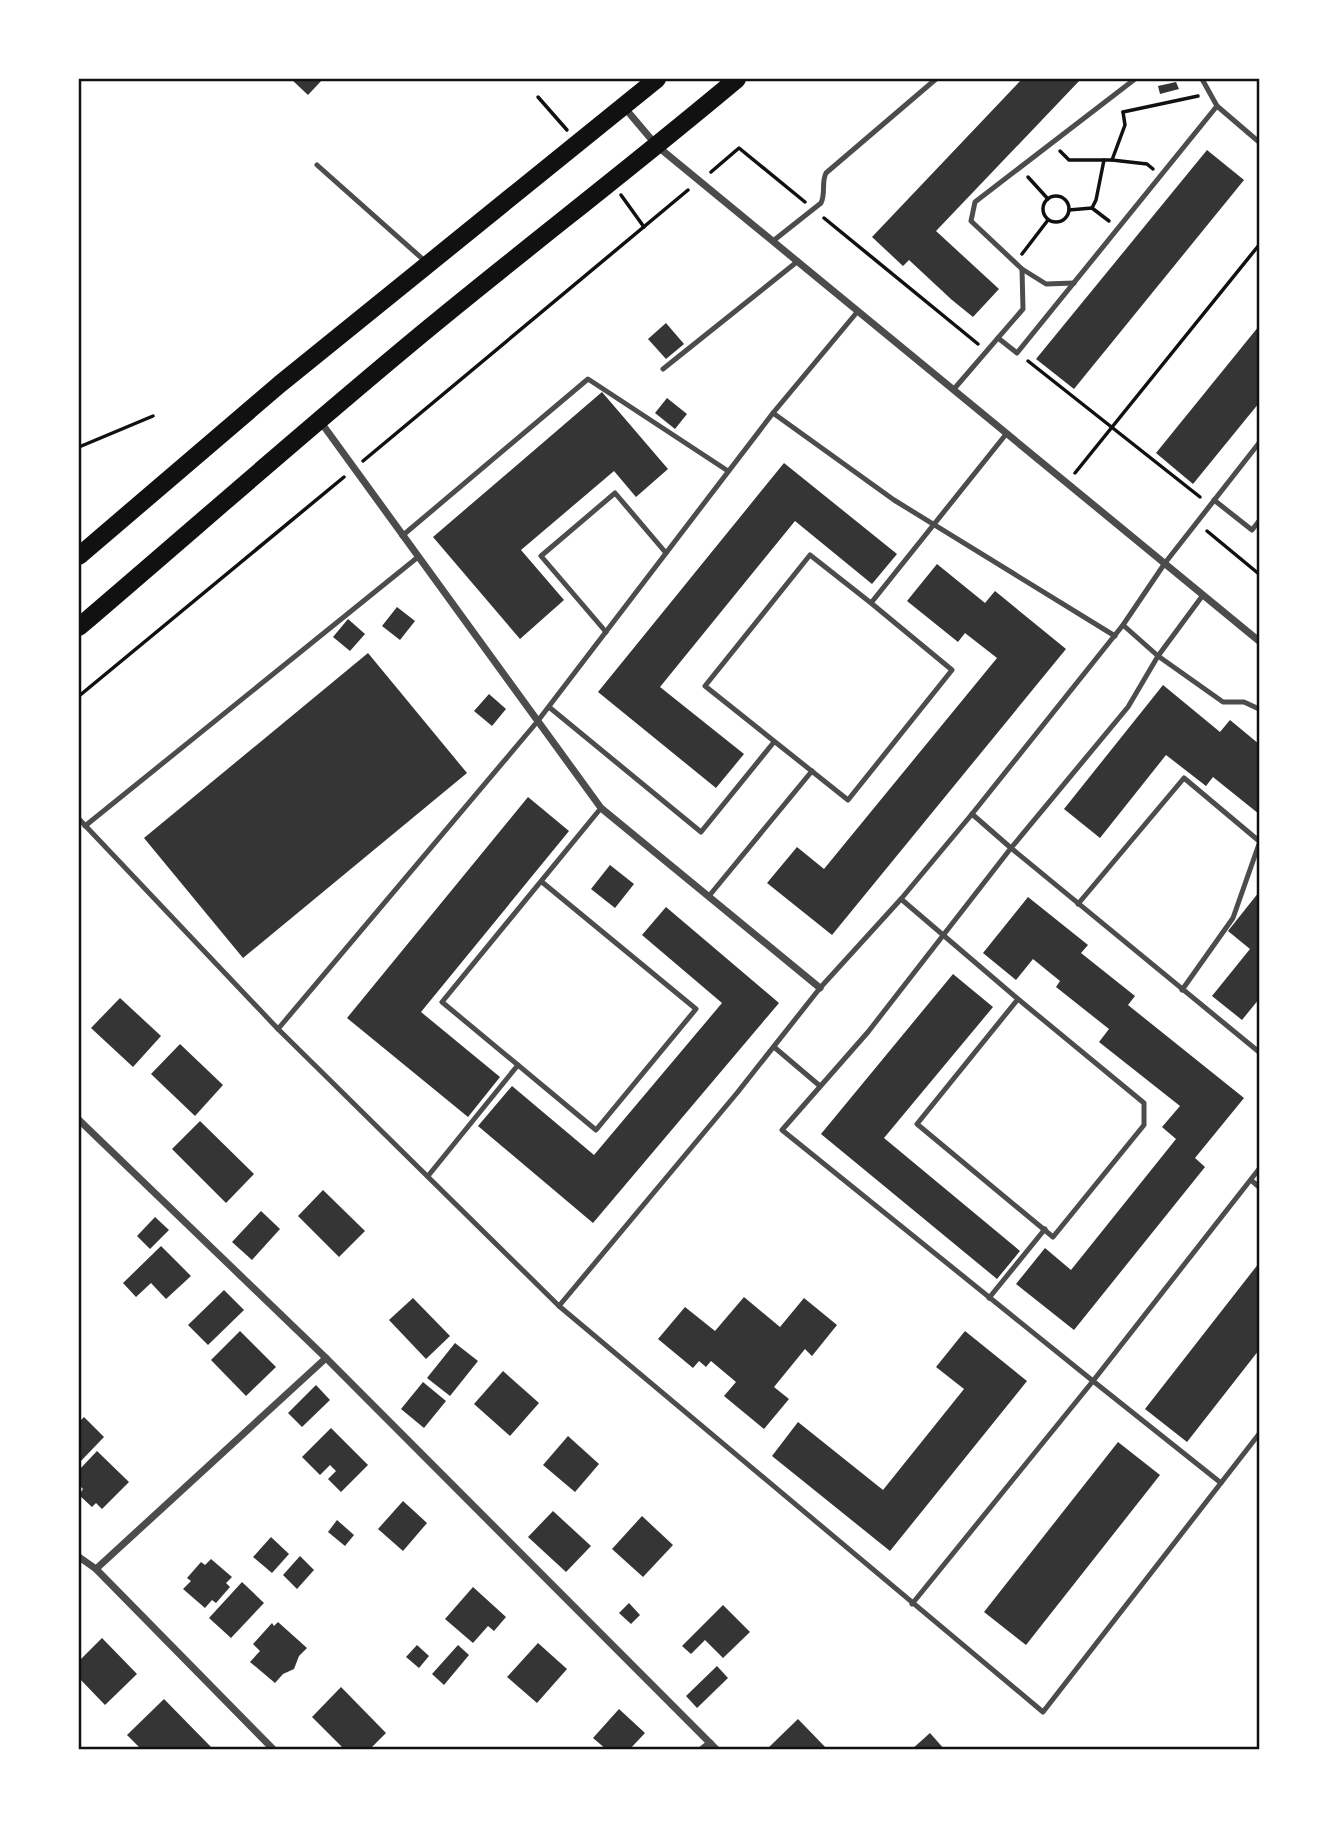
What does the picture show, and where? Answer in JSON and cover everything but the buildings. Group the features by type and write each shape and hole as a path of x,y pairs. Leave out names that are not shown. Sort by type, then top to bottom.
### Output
{"main road":[{"path":"79,556 280,384 657,79"},
{"path":"79,627 426,330 737,79"}],"street":[{"path":"623,107 657,146 1259,641"},
{"path":"320,421 601,808 820,989"},
{"path":"79,1120 326,1358 717,1750"},
{"path":"96,1569 326,1358"},
{"path":"79,1557 96,1569 274,1750"},
{"path":"701,1750 710,1742"}],"lane":[{"path":"773,241 823,197 822,181 826,173 936,79"},
{"path":"1074,283 1046,284 1022,269 971,221 975,202 1135,79"},
{"path":"1202,79 1217,106 1259,142"},
{"path":"998,338 1017,353 1217,106"},
{"path":"317,165 429,264"},
{"path":"663,369 798,261"},
{"path":"954,389 1023,309 1022,269"},
{"path":"278,1029 537,722 773,413 858,311"},
{"path":"402,536 588,379 728,471"},
{"path":"773,413 894,500 1115,636"},
{"path":"871,603 1007,433"},
{"path":"559,1306 820,989 901,899 972,814 1115,636 1165,563 1259,443"},
{"path":"606,632 541,556 615,493 666,553"},
{"path":"1212,503 1252,530 1259,522"},
{"path":"810,555 871,603 952,670 848,800 705,686 810,555"},
{"path":"85,826 418,557"},
{"path":"1203,595 1158,656 1128,707 950,924 868,1032 782,1130 1221,1483"},
{"path":"1123,625 1158,656 1223,702 1244,702 1259,709"},
{"path":"549,706 701,832 774,742"},
{"path":"709,896 812,771"},
{"path":"1078,904 1184,778 1259,843 1233,918 1182,990"},
{"path":"542,882 695,1009 596,1130 442,1002 601,808"},
{"path":"972,814 1259,1052"},
{"path":"79,819 278,1029 559,1306 1042,1712 1259,1434"},
{"path":"901,899 1143,1103 1144,1125 1053,1237 917,1124 1018,999"},
{"path":"774,1046 820,1086"},
{"path":"428,1176 518,1065"},
{"path":"912,1604 1093,1381 1259,1169"},
{"path":"1251,1180 1259,1187"},
{"path":"989,1298 1045,1229"}],"path":[{"path":"1105,102 1123,112 1210,93"},
{"path":"538,97 577,142"},
{"path":"1112,160 1125,125 1123,112"},
{"path":"1052,142 1069,160 1112,160 1147,164 1161,175"},
{"path":"79,696 739,148 987,351"},
{"path":"1092,208 1104,160"},
{"path":"1020,168 1048,199"},
{"path":"610,180 645,227"},
{"path":"1059,196 1068,204 1068,215 1059,222 1048,220 1043,209 1048,199 1059,196"},
{"path":"1069,210 1092,208 1118,229"},
{"path":"1015,263 1048,220"},
{"path":"1067,483 1259,245"},
{"path":"1017,353 1212,503"},
{"path":"79,447 153,416"},
{"path":"1196,523 1259,574"}]}
